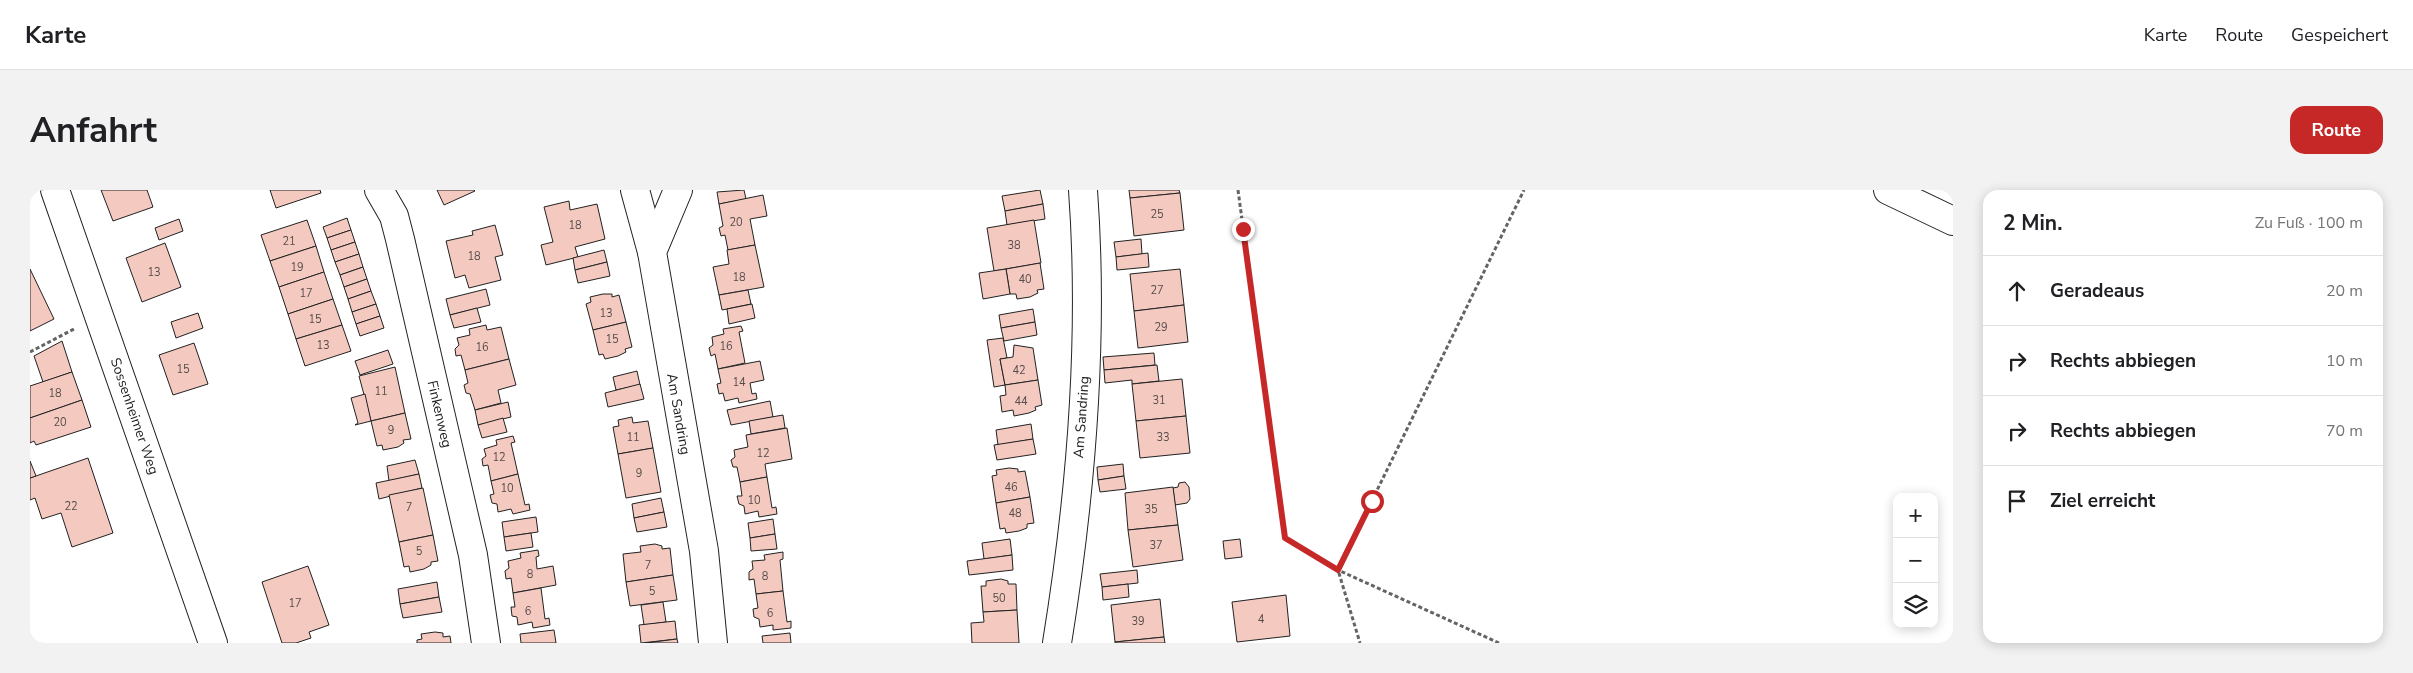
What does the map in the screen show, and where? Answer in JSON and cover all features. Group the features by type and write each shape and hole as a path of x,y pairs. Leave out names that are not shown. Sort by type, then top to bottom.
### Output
{"street":[{"name":"Sossenheimer Weg","path":"55,190 214,643"},
{"name":"Finkenweg","path":"379,190 394,216 400,238 473,555 486,643"},
{"name":"Am Sandring","path":"635,190 652,252 704,551 713,643"},
{"path":"652,252 678,190"},
{"name":"Am Sandring","path":"1057,643 1076,499 1084,369 1086,276 1082,190"},
{"path":"1888,190 1953,221"}],"path":[{"path":"1238,190 1285,538 1338,570 1499,643"},
{"path":"1360,643 1338,570 1524,190"},
{"path":"30,352 100,315"}],"building":[{"path":"101,190 147,190 153,207 113,221"},
{"path":"270,190 320,190 321,193 276,208"},
{"path":"437,190 474,190 475,191 444,205"},
{"path":"744,190 746,199 719,204 717,192"},
{"path":"1040,190 1043,204 1005,211 1002,196"},
{"path":"1129,190 1179,190 1180,193 1130,198"},
{"path":"1180,193 1184,230 1134,236 1130,198"},
{"path":"763,195 767,216 750,219 755,245 728,250 725,235 721,236 719,228 723,226 719,204"},
{"path":"569,201 570,210 597,204 605,239 575,247 578,257 546,265 541,245 553,242 544,207"},
{"path":"1043,204 1045,219 1007,225 1005,211"},
{"path":"347,218 351,230 327,238 323,227"},
{"path":"179,219 183,231 159,240 155,228"},
{"path":"307,220 316,246 270,261 261,235"},
{"path":"1034,220 1041,263 994,271 987,228"},
{"path":"495,225 503,255 495,257 501,280 469,288 465,275 455,278 446,241 473,235 472,231"},
{"path":"351,230 355,242 331,250 327,238"},
{"path":"1141,239 1142,254 1116,257 1114,242"},
{"path":"355,242 359,254 335,262 331,250"},
{"path":"165,243 181,287 142,302 126,258"},
{"path":"755,245 764,287 719,295 713,267 729,264 727,250"},
{"path":"316,246 324,272 279,287 270,261"},
{"path":"604,250 607,262 575,270 573,258"},
{"path":"1148,253 1149,267 1117,270 1116,257"},
{"path":"359,254 363,267 340,275 335,262"},
{"path":"607,262 610,276 578,283 575,270"},
{"path":"1040,263 1044,289 1037,290 1038,293 1030,297 1017,299 1016,294 1010,294 1006,269"},
{"path":"363,267 367,279 344,287 340,275"},
{"path":"30,269 54,319 30,331"},
{"path":"1006,269 1010,294 983,299 979,273"},
{"path":"1180,269 1184,305 1134,311 1130,274"},
{"path":"324,272 333,299 288,314 279,287"},
{"path":"367,279 371,291 348,299 344,287"},
{"path":"486,289 490,305 450,315 446,299"},
{"path":"748,290 751,304 722,310 719,295"},
{"path":"371,291 376,304 352,312 348,299"},
{"path":"612,294 612,297 619,295 626,322 593,330 586,304 591,302 590,297"},
{"path":"333,299 342,325 296,339 288,314"},
{"path":"376,304 380,316 356,324 352,312"},
{"path":"752,304 755,318 729,324 727,309"},
{"path":"1184,305 1188,342 1138,348 1134,311"},
{"path":"477,308 481,322 454,328 450,315"},
{"path":"1033,309 1035,322 1001,328 999,315"},
{"path":"198,313 203,328 176,338 171,322"},
{"path":"380,316 384,328 360,336 356,324"},
{"path":"626,322 632,347 625,349 626,352 618,356 605,359 603,354 599,355 593,330"},
{"path":"1035,322 1037,335 1004,341 1001,328"},
{"path":"342,325 351,351 305,366 296,339"},
{"path":"486,325 487,330 501,327 509,359 465,370 461,355 456,356 455,349 459,345 457,338 470,335 469,329"},
{"path":"741,326 743,331 739,332 745,363 718,369 715,354 711,356 709,348 713,345 712,337 724,334 723,329"},
{"path":"1003,338 1007,358 1000,359 1005,385 994,387 987,340"},
{"path":"62,341 72,372 43,382 34,356"},
{"path":"194,343 208,384 173,395 159,355"},
{"path":"1014,345 1033,348 1038,380 1005,385 1000,359 1013,357"},
{"path":"388,350 393,364 360,375 355,361"},
{"path":"1154,353 1155,365 1104,370 1103,357"},
{"path":"509,359 516,385 498,390 501,403 475,410 470,394 466,393 464,385 468,383 465,370"},
{"path":"760,361 764,380 750,383 752,394 756,393 757,399 739,403 738,398 725,401 723,393 719,394 717,384 721,383 718,369"},
{"path":"1157,365 1159,381 1132,384 1132,380 1105,383 1104,370"},
{"path":"395,367 405,413 371,421 359,376"},
{"path":"637,371 640,385 616,390 613,377"},
{"path":"72,372 82,400 30,418 30,386"},
{"path":"1182,379 1186,416 1136,421 1132,384"},
{"path":"1038,380 1042,405 1035,407 1036,410 1029,413 1014,416 1013,410 1002,412 1000,396 1006,395 1005,385"},
{"path":"640,384 644,399 608,407 605,393"},
{"path":"365,394 371,421 355,425 358,423 351,398"},
{"path":"82,400 91,427 36,445 34,441 30,443 30,418"},
{"path":"770,401 773,417 731,425 727,410"},
{"path":"508,402 511,417 478,425 475,410"},
{"path":"405,413 411,439 403,440 404,443 398,447 383,450 382,445 377,446 371,421"},
{"path":"783,415 785,428 751,434 749,421"},
{"path":"1186,416 1190,453 1140,458 1136,421"},
{"path":"632,417 633,423 648,421 653,448 618,454 613,427 619,426 618,420"},
{"path":"503,418 507,432 482,438 478,425"},
{"path":"1031,424 1033,439 998,445 996,430"},
{"path":"787,428 792,459 765,464 767,477 740,482 737,467 733,467 731,460 735,457 734,450 748,447 746,435"},
{"path":"513,436 515,442 511,443 518,474 491,481 488,465 483,466 482,459 486,456 484,449 497,445 496,440"},
{"path":"1033,439 1036,454 997,460 994,445"},
{"path":"653,448 661,492 626,498 618,454"},
{"path":"88,458 113,533 72,547 61,513 42,519 35,498 30,500 30,478"},
{"path":"415,460 419,474 389,481 387,466"},
{"path":"30,461 36,476 30,478"},
{"path":"1123,464 1124,476 1098,480 1097,467"},
{"path":"1018,469 1018,472 1025,471 1030,497 996,503 992,476 997,475 996,470"},
{"path":"419,474 422,488 379,499 376,483"},
{"path":"518,474 525,505 529,504 530,510 513,514 511,509 498,512 497,504 492,503 490,495 494,494 491,481"},
{"path":"1124,476 1126,489 1100,492 1098,480"},
{"path":"767,477 772,508 776,507 777,514 759,517 758,511 745,514 744,506 739,504 737,496 742,496 740,482"},
{"path":"1185,482 1189,487 1190,499 1187,503 1175,505 1173,488 1178,487 1179,483"},
{"path":"1173,487 1178,525 1128,530 1125,493"},
{"path":"423,488 433,535 399,542 389,495"},
{"path":"1030,497 1034,523 1027,524 1027,528 1019,531 1006,533 1005,528 1000,529 996,503"},
{"path":"661,498 664,512 634,518 632,504"},
{"path":"664,512 667,527 637,532 634,518"},
{"path":"536,517 538,532 504,537 502,522"},
{"path":"773,519 775,534 750,538 748,523"},
{"path":"1178,525 1183,560 1133,567 1128,530"},
{"path":"531,533 533,547 506,551 504,537"},
{"path":"775,534 777,549 751,551 750,538"},
{"path":"433,535 438,561 431,562 431,565 424,569 410,572 409,566 404,567 399,542"},
{"path":"1010,539 1012,555 984,559 982,543"},
{"path":"1240,539 1242,557 1225,559 1223,541"},
{"path":"655,544 662,546 662,549 670,548 673,575 626,582 623,554 641,552 640,546"},
{"path":"538,550 539,556 536,557 537,569 553,566 556,585 513,593 511,578 506,579 505,571 509,568 508,561 521,558 520,553"},
{"path":"783,552 783,559 780,560 783,591 756,594 754,579 749,580 749,572 753,569 752,561 765,560 764,555"},
{"path":"1012,555 1013,570 969,575 967,561"},
{"path":"308,566 329,625 309,632 311,638 296,643 282,643 262,582"},
{"path":"1137,570 1138,583 1102,587 1100,574"},
{"path":"673,575 677,600 630,606 626,582"},
{"path":"1001,579 1008,581 1008,584 1016,584 1017,610 983,612 981,586 986,586 986,581"},
{"path":"437,582 439,597 400,604 398,589"},
{"path":"1128,584 1129,597 1103,600 1102,587"},
{"path":"541,588 545,619 549,618 550,625 533,628 532,622 518,625 517,617 512,616 511,607 515,607 513,593"},
{"path":"783,591 787,622 791,621 791,628 773,630 773,625 760,627 759,619 754,617 753,609 758,608 756,594"},
{"path":"1286,595 1290,636 1237,642 1232,602"},
{"path":"439,597 442,612 403,618 400,604"},
{"path":"1160,599 1164,637 1115,642 1111,605"},
{"path":"663,602 666,622 644,625 641,605"},
{"path":"1017,610 1019,643 972,643 971,623 984,622 983,612"},
{"path":"675,621 677,639 641,643 639,625"},
{"path":"554,630 556,643 521,643 520,634"},
{"path":"443,633 443,637 450,636 451,643 417,643 417,640 422,639 421,634"},
{"path":"790,633 791,643 763,643 762,636"},
{"path":"1164,637 1165,643 1115,643 1115,642"},
{"path":"677,639 678,643 646,643"}],"route":[{"path":"1243,229 1285,538 1338,570 1372,501"}]}
